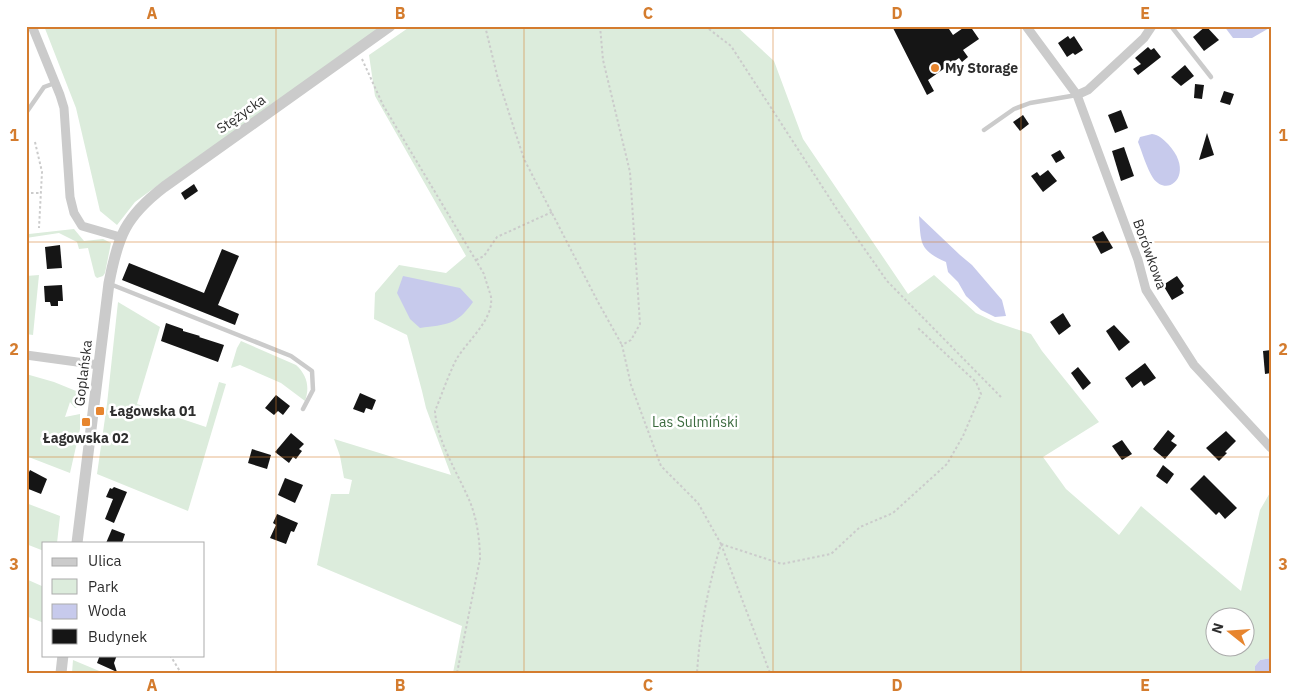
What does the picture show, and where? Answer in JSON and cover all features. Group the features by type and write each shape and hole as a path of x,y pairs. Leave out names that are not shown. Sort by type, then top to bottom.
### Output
{"street":[{"path":"32,26 64,108 70,196 74,213 82,226 120,237"},
{"name":"Stężycka","path":"120,237 137,211 164,187 390,26"},
{"name":"Borówkowa","path":"1026,26 1077,95 1138,260 1146,290 1194,365 1271,448"},
{"path":"1077,95 1088,90 1137,45 1152,26"},
{"name":"Goplańska","path":"77,542 109,283 120,237"},
{"path":"26,355 99,365"},
{"path":"61,673 63,656"}],"lane":[{"path":"1171,26 1212,77"},
{"path":"26,113 44,87 55,83"},
{"path":"984,130 1014,109 1030,103 1077,95"},
{"path":"109,283 291,356 312,371 313,390 303,410"}],"path":[{"path":"485,26 498,79 524,159 622,345 631,385 661,466 698,503 721,544 770,673"},
{"path":"600,26 603,60 630,172 637,270 640,324 631,340 622,345"},
{"path":"705,26 731,46 833,203 887,281 1002,398"},
{"path":"363,59 383,105 484,274 491,298 482,326 456,360 435,410 436,420 453,468 470,503 480,545 480,560 457,673"},
{"path":"36,142 42,172 39,228"},
{"path":"26,193 41,193"},
{"path":"475,261 484,256 497,237 552,212"},
{"path":"721,544 782,564 831,554 860,527 893,513 947,464 963,436 981,394 976,382 918,328"},
{"path":"697,673 700,634 711,576 721,544"},
{"path":"171,656 181,673"}],"green space":[{"path":"44,26 383,26 135,202 117,225 100,211 76,108"},
{"name":"Las Sulmiński","path":"411,26 736,26 774,61 803,139 908,294 934,275 976,313 995,322 1031,334 1042,351 1099,422 1043,457 1066,489 1119,535 1141,506 1241,591 1260,510 1271,491 1271,658 1260,660 1255,666 1255,673 453,673 462,626 317,565 331,494 349,494 352,480 344,478 340,456 334,439 451,475 426,408 407,335 374,319 375,293 399,265 446,273 466,256 375,96 369,55"},
{"path":"74,229 84,241 103,239 111,243 103,276 97,278 95,276 88,248 79,249 77,242 59,233 26,238 29,234"},
{"path":"39,275 33,335 26,334 26,276"},
{"path":"118,302 160,327 137,404 206,427 219,382 226,384 188,511 97,474"},
{"path":"241,341 296,365 305,377 307,391 305,401 281,383 240,365 231,368"},
{"path":"26,374 54,382 81,393 80,406 75,408 70,402 65,417 80,414 80,429 70,473 26,456"},
{"path":"26,503 60,516 57,542 42,542 42,550 26,544"},
{"path":"26,579 42,586 42,622 26,616"},
{"path":"73,660 104,673 72,673"}],"water":[{"path":"1224,26 1271,27 1252,38 1233,38"},
{"path":"1152,134 1157,135 1168,144 1180,165 1180,173 1177,180 1166,186 1159,184 1153,178 1138,142 1140,137"},
{"path":"919,216 972,265 1002,300 1006,316 995,317 981,310 966,296 958,282 948,272 946,262 931,254 923,245"},
{"path":"403,276 460,288 473,302 456,320 437,326 420,328 410,319 397,293"},
{"path":"1271,658 1271,673 1255,673 1255,666 1260,660"}],"building":[{"name":"My Storage","path":"892,26 947,26 953,35 966,26 970,26 979,39 963,50 968,57 962,62 959,58 928,80 934,91 927,95"},
{"path":"1206,26 1219,40 1204,51 1193,37"},
{"path":"1068,36 1070,39 1074,36 1083,50 1067,57 1058,43"},
{"path":"1148,47 1151,50 1154,48 1161,57 1138,75 1133,69 1141,64 1135,58"},
{"path":"1185,65 1194,76 1181,86 1171,77"},
{"path":"1195,84 1204,85 1202,99 1194,98"},
{"path":"1224,91 1234,94 1230,105 1220,102"},
{"path":"1121,110 1128,128 1115,133 1108,115"},
{"path":"1023,115 1029,124 1020,131 1013,122"},
{"path":"1207,133 1214,155 1199,160"},
{"path":"1124,147 1134,176 1121,181 1112,151"},
{"path":"1060,150 1065,158 1056,163 1051,155"},
{"path":"1048,170 1057,181 1043,192 1031,176 1037,172 1040,176"},
{"path":"194,184 198,191 185,200 181,193"},
{"path":"1103,231 1113,248 1101,254 1092,237"},
{"path":"60,245 62,268 47,269 45,247"},
{"path":"222,249 239,256 218,305 239,314 235,325 122,280 129,263 204,293"},
{"path":"1177,276 1184,286 1181,289 1184,293 1172,300 1163,285"},
{"path":"62,285 63,301 58,301 58,306 51,306 50,302 45,302 44,286"},
{"path":"1063,313 1071,326 1059,335 1050,322"},
{"path":"166,323 224,345 218,362 161,341"},
{"path":"1114,325 1130,342 1119,351 1106,331"},
{"path":"1271,350 1271,373 1265,374 1263,351"},
{"path":"1145,363 1156,378 1144,386 1141,381 1132,388 1125,378"},
{"path":"1078,367 1091,383 1083,390 1071,373"},
{"path":"360,393 376,400 372,410 366,408 364,413 353,409"},
{"path":"276,395 290,406 283,415 278,411 274,415 265,408"},
{"path":"1168,430 1175,436 1171,441 1177,445 1165,459 1153,449"},
{"path":"1226,431 1236,441 1219,461 1206,448"},
{"path":"291,433 304,444 299,449 302,451 296,459 293,457 289,463 275,452"},
{"path":"1122,440 1132,454 1122,460 1112,446"},
{"path":"252,449 271,455 267,469 248,463"},
{"path":"1163,465 1174,474 1167,484 1156,476"},
{"path":"30,470 47,479 41,494 26,488 26,478"},
{"path":"1204,475 1237,508 1225,519 1219,512 1216,515 1190,489"},
{"path":"285,478 303,485 295,503 278,495"},
{"path":"114,487 127,492 114,523 105,519 113,499 106,497 110,488"},
{"path":"277,514 298,523 294,532 291,531 286,544 270,538 276,525 273,523"},
{"path":"112,529 125,534 122,542 106,542"},
{"path":"100,656 117,656 114,663 117,672 97,663"}],"place":[{"name":"My Storage","path":"935,68"},
{"name":"Łagowska 01","path":"100,411"},
{"name":"Łagowska 02","path":"86,422"}]}
